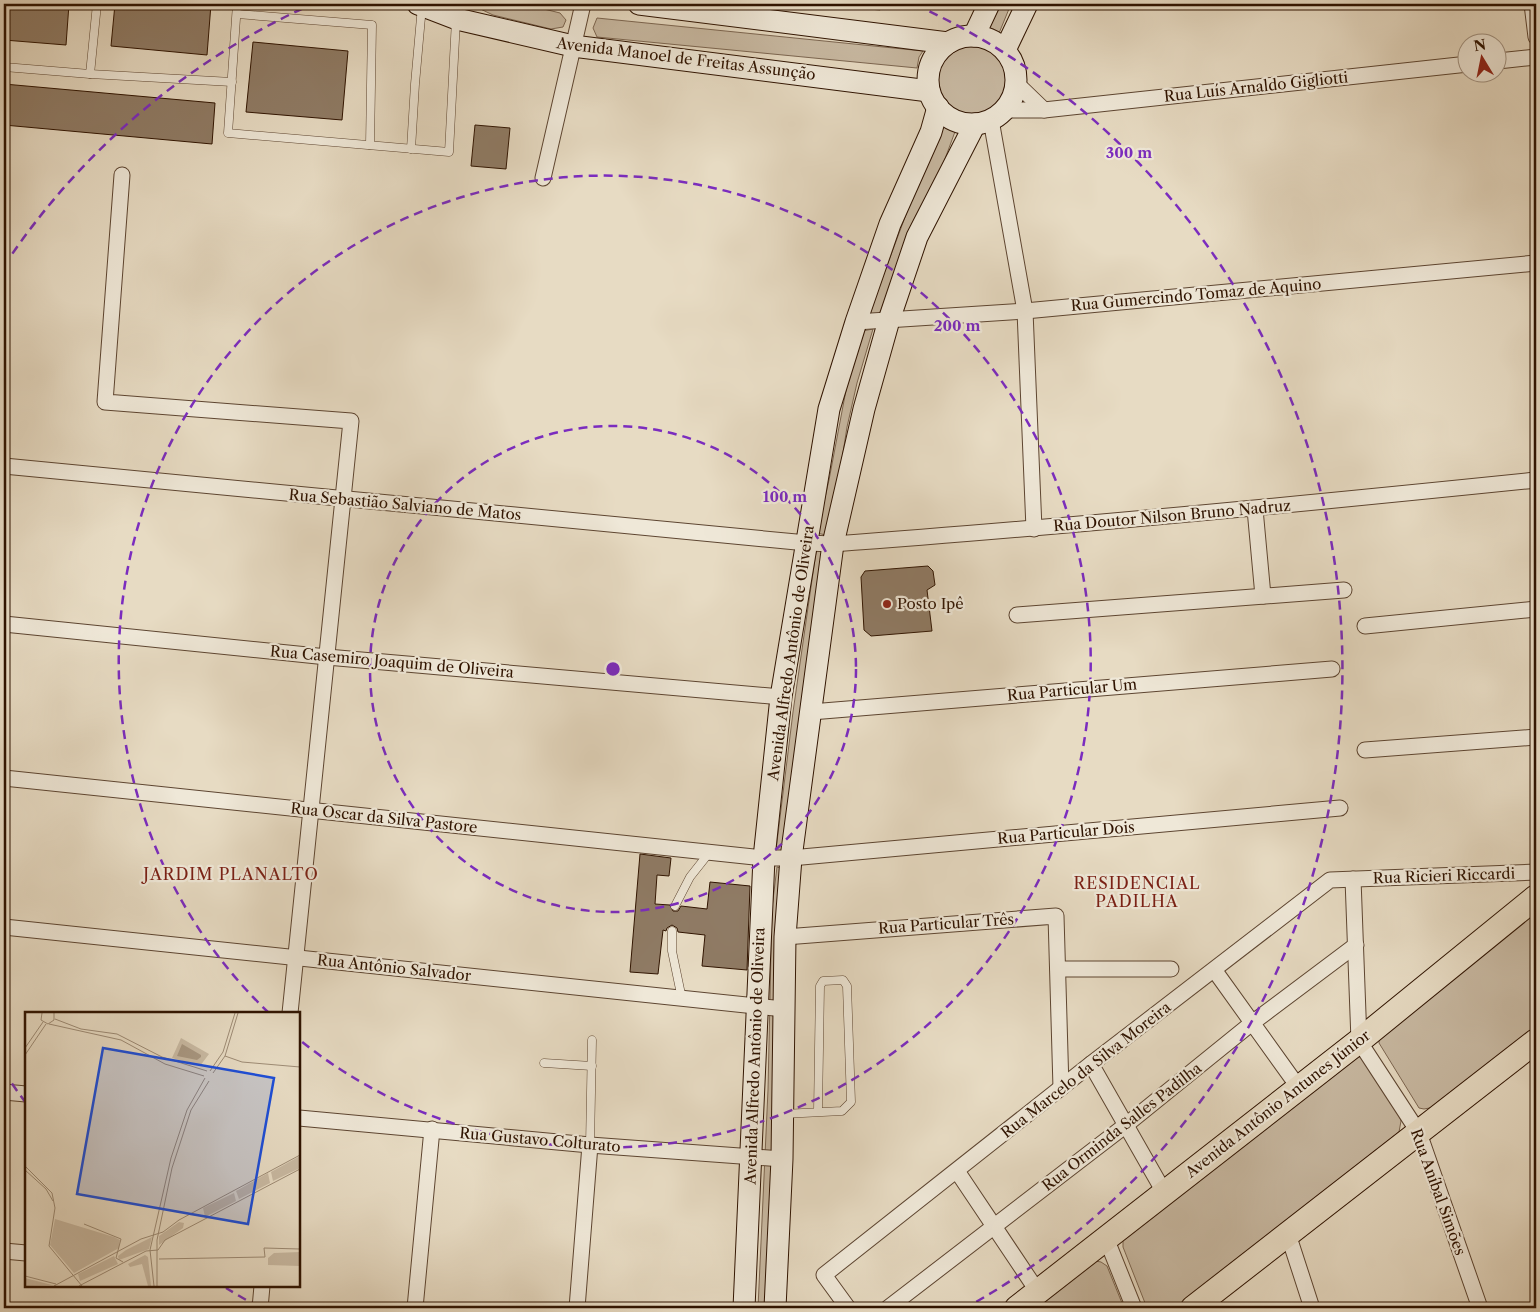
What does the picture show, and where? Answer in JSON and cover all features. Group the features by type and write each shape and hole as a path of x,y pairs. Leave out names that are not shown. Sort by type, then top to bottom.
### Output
{"main road":[{"name":"Avenida Manoel de Freitas Assunção","path":"421,4 457,19 573,46 933,99"},
{"path":"639,4 948,43"},
{"path":"974,36 989,4"},
{"path":"1005,50 1027,4"},
{"path":"965,36 974,36 991,40 1005,50 1014,65 1016,82 1012,100 990,118 965,123 945,115 933,99 928,75 932,60 948,43 965,36"},
{"name":"Avenida Alfredo Antônio de Oliveira","path":"744,1308 764,858 781,697 829,409 856,322 890,224 932,132 933,99"},
{"name":"Avenida Alfredo Antônio de Oliveira","path":"775,1308 782,1159 785,937 791,858 833,544 864,409 888,320 917,237 990,118"},
{"name":"Avenida Antônio Antunes Júnior","path":"1017,1308 1359,1041 1536,897"},
{"path":"1193,1308 1536,1041"}],"street":[{"path":"543,178 584,4"},
{"path":"1532,4 1536,38"},
{"path":"1508,60 1536,57"},
{"name":"Rua Luís Arnaldo Gigliotti","path":"990,118 1044,110 1458,65"},
{"path":"1016,82 1044,110"},
{"path":"990,118 1025,311 1034,529"},
{"path":"122,175 104,402 351,421 290,1012"},
{"name":"Rua Gumercindo Tomaz de Aquino","path":"856,322 1025,311 1536,263"},
{"name":"Rua Sebastião Salviano de Matos","path":"4,466 807,543"},
{"name":"Rua Doutor Nilson Bruno Nadruz","path":"807,543 833,544 1034,529 1255,509 1536,480"},
{"path":"1255,509 1263,596"},
{"path":"1017,615 1344,590"},
{"path":"1365,626 1536,609"},
{"name":"Rua Casemiro Joaquim de Oliveira","path":"4,624 327,657 781,697"},
{"name":"Rua Particular Um","path":"811,712 1332,669"},
{"path":"1365,750 1536,737"},
{"name":"Rua Oscar da Silva Pastore","path":"4,778 764,858"},
{"name":"Rua Particular Dois","path":"764,858 791,858 1340,808"},
{"name":"Rua Ricieri Riccardi","path":"1353,879 1536,872"},
{"path":"1353,879 1359,1041"},
{"name":"Rua Marcelo da Silva Moreira","path":"848,1308 824,1275 1091,1064 1330,880 1353,879"},
{"name":"Rua Particular Três","path":"785,937 1056,916 1061,1088"},
{"name":"Rua Antônio Salvador","path":"4,927 784,1009"},
{"name":"Rua Orminda Salles Padilha","path":"888,1308 1356,945"},
{"path":"1058,969 1171,969"},
{"path":"1215,970 1298,1088"},
{"name":"Rua Aníbal Simões","path":"1359,1041 1418,1133 1480,1308"},
{"path":"1091,1064 1164,1192"},
{"path":"4,1092 25,1094"},
{"name":"Rua Gustavo Colturato","path":"300,1118 590,1145 782,1159"},
{"path":"415,1308 432,1129"},
{"path":"577,1308 590,1145"},
{"path":"957,1171 1038,1292"},
{"path":"1288,1234 1312,1308"},
{"path":"1106,1238 1134,1308"},
{"path":"4,1251 25,1253"},
{"path":"260,1308 262,1287"}],"lane":[{"path":"90,74 97,4"},
{"path":"237,4 228,133 449,152 457,19"},
{"path":"411,149 421,4"},
{"path":"237,14 372,25 370,145"},
{"path":"4,67 232,82"},
{"path":"675,906 690,877 710,852"},
{"path":"672,931 672,951 682,998"},
{"path":"782,1114 842,1111 851,1102 847,986 843,980 823,981 820,986 818,1111"},
{"path":"590,1145 592,1040"},
{"path":"544,1063 592,1066"}],"shaded area":[{"path":"470,4 524,4 560,13 566,20 563,27 551,29 493,15"},
{"path":"816,4 887,4 880,10"},
{"path":"999,4 1011,4 997,38 986,32"},
{"path":"597,18 923,51 919,57 917,68 597,37 593,28"},
{"path":"979,43 998,53 1006,65 1008,79 1006,93 998,105 986,113 965,115 946,105 938,93 936,72 946,53 958,45"},
{"path":"942,121 956,129 939,175 880,317 868,316 923,169"},
{"path":"873,329 857,383 847,427 830,536 817,533 857,332"},
{"path":"824,547 786,851 780,853 776,850 793,712 816,552"},
{"path":"777,867 783,869 770,1308 758,1308 768,1090 772,908"},
{"path":"1536,909 1536,1027 1435,1107 1419,1108 1379,1043 1379,1037"},
{"path":"1358,1056 1363,1059 1399,1115 1401,1121 1399,1132 1175,1308 1147,1308 1123,1247 1123,1237"},
{"path":"1095,1261 1107,1266 1124,1308 1030,1308"}],"building":[{"path":"4,4 69,4 66,45 4,40"},
{"path":"115,4 211,4 207,55 111,46"},
{"path":"253,42 348,51 342,120 246,112"},
{"path":"4,84 215,103 212,144 4,125"},
{"path":"475,125 510,128 506,169 471,166"},
{"name":"Posto Ipê","path":"928,566 933,571 935,585 927,590 932,631 871,636 864,630 861,577 865,571"},
{"path":"640,854 671,858 669,876 657,875 655,904 670,905 673,911 678,911 681,906 707,909 710,882 750,886 747,970 702,966 705,935 678,932 677,928 672,925 666,931 663,930 658,974 630,972"}],"place":[{"name":"Posto Ipê","path":"887,604"}],"district":[{"name":"JARDIM PLANALTO","path":"231,874"},
{"name":"RESIDENCIAL PADILHA","path":"1137,892"}]}
